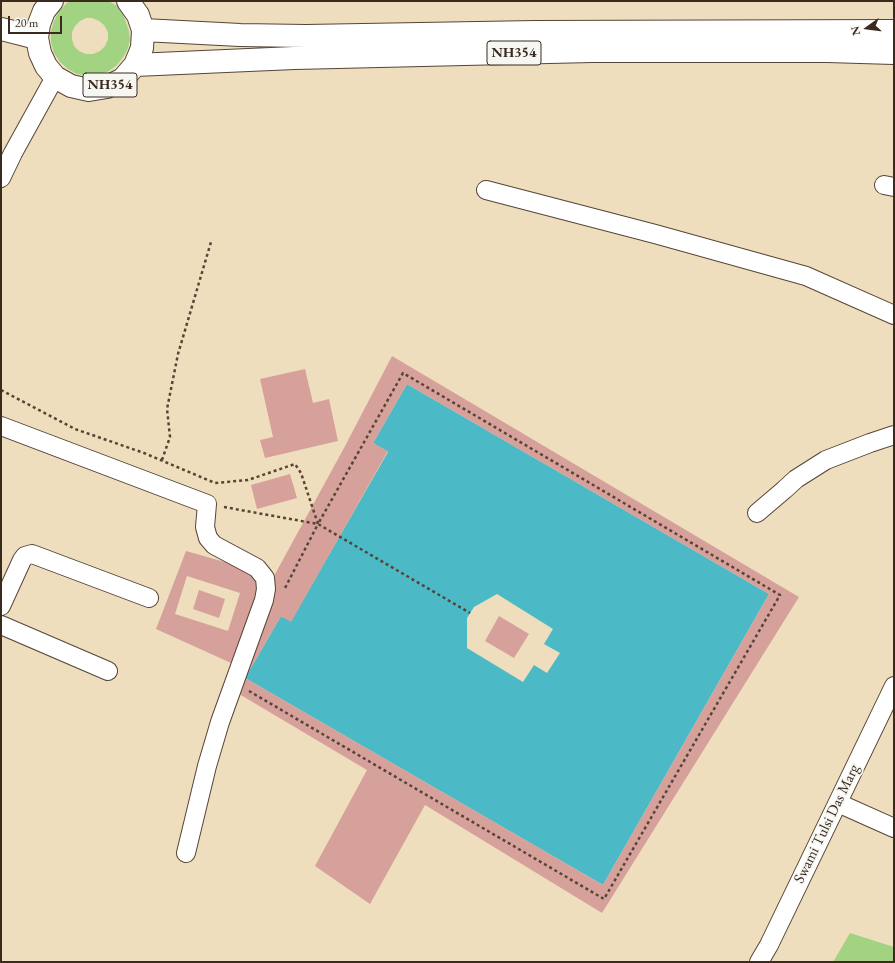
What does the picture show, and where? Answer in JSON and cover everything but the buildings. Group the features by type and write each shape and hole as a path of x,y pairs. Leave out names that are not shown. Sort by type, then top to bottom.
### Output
{"highway":[{"name":"NH354","path":"52,1 44,11 39,24 37,38 40,53 46,66 56,77 71,86 88,90 107,87 123,79 135,65 142,48 143,30 138,15 128,1"},
{"path":"1,29 37,38"},
{"name":"NH354","path":"143,30 240,35 299,36 536,32 894,31"},
{"name":"NH354","path":"135,65 294,58 584,51 827,51 894,53"}],"street":[{"path":"1,178 13,153 56,77"},
{"path":"486,190 655,234 806,276 894,315"},
{"path":"1,426 207,504 205,527 208,538 214,545 257,568 265,578 266,589 264,600 220,722 207,766 186,853"},
{"path":"757,513 796,479 826,460 894,435"},
{"path":"1,606 22,560 25,556 32,554 149,598"},
{"path":"1,626 108,671"},
{"name":"Swami Tulsi Das Marg","path":"758,962 769,945 838,803 892,697"},
{"path":"838,803 894,828"}],"path":[{"path":"162,460 170,437 167,409 178,354 211,242"},
{"path":"244,688 604,899 780,595 403,373 318,524 283,593"},
{"path":"1,390 75,429 162,460 215,484 248,480 295,464 301,473 318,524"},
{"path":"207,504 318,524 470,614"}],"green space":[{"path":"72,1 109,1 118,7 123,14 129,31 130,40 124,56 117,65 109,71 99,75 88,76 77,74 60,62 54,53 51,42 51,31 59,11 67,3","holes":["86,18 92,18 104,25 108,32 108,39 105,46 100,51 93,54 86,54 79,51 74,46 72,32 80,21"]},
{"path":"850,933 894,947 894,962 833,962"}],"water":[{"path":"407,384 769,594 603,885 245,678 281,616 291,621 388,452 373,443","holes":["497,594 553,629 544,644 560,653 547,673 534,665 523,682 467,648 467,618 474,607"]}]}
